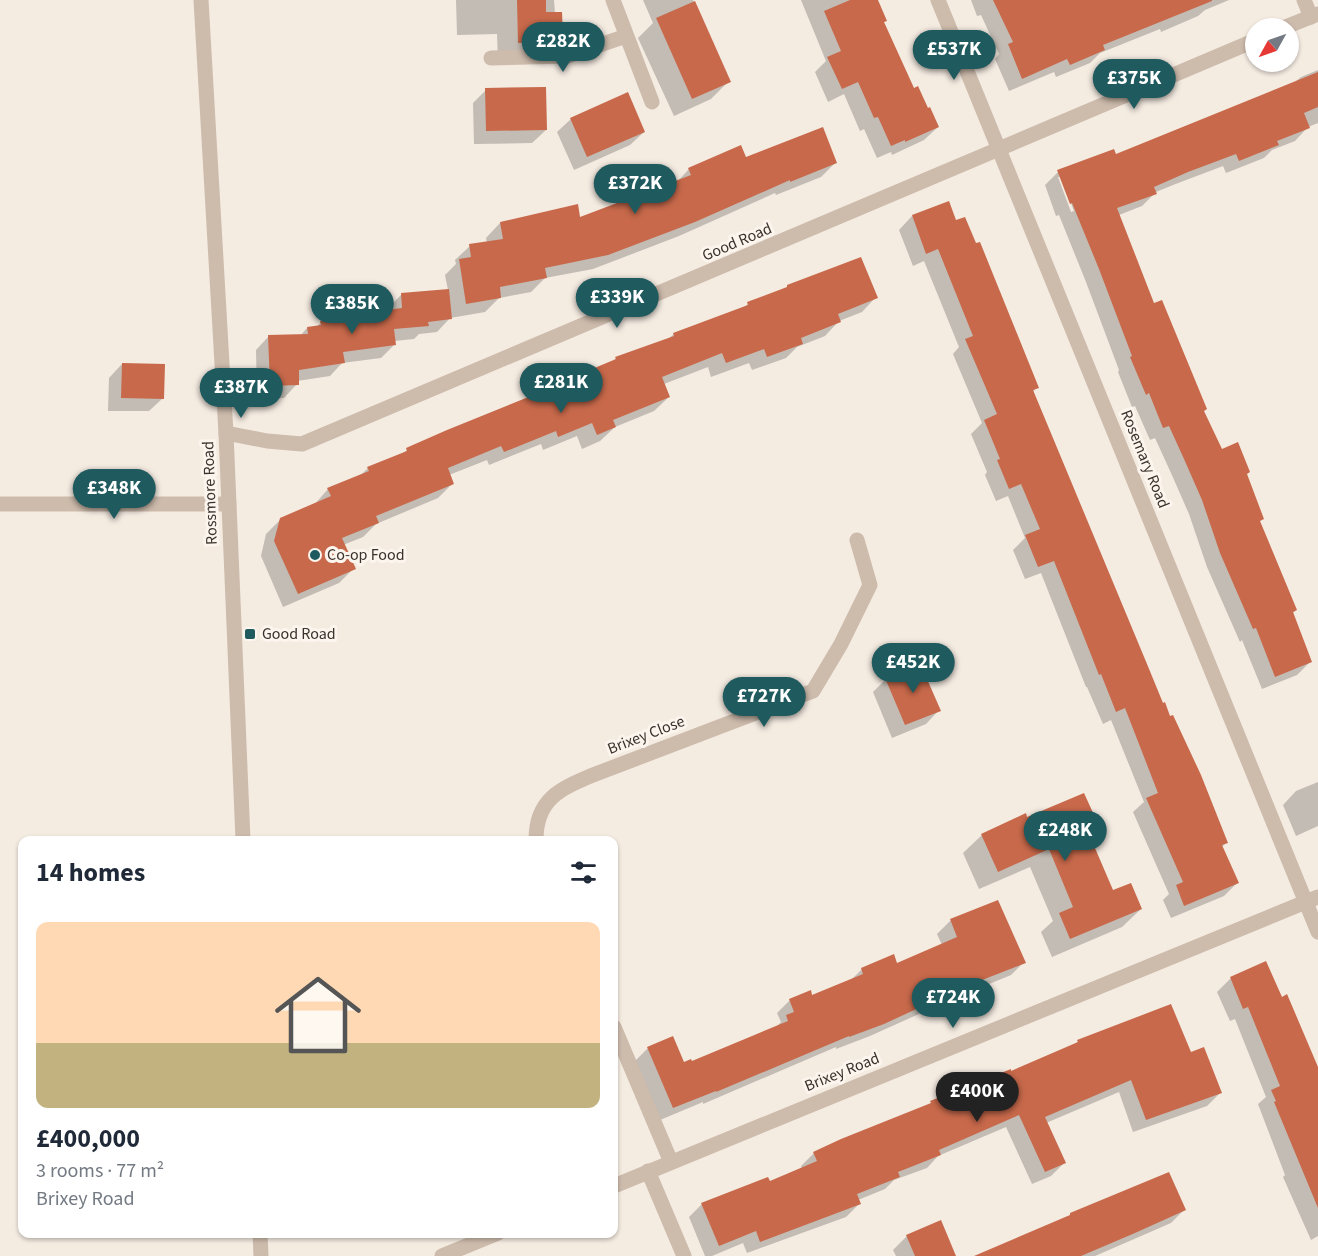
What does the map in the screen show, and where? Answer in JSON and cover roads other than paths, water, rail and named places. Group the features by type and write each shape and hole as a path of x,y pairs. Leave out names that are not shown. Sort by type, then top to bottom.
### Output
{"street":[{"name":"Rossmore Road","path":"201,0 226,433 243,836"},
{"path":"613,0 652,102"},
{"name":"Rosemary Road","path":"938,0 1312,900 1318,932"},
{"path":"1299,21 1314,15 1304,0"},
{"path":"491,58 568,56 626,36"},
{"name":"Good Road","path":"226,433 267,441 302,444 1245,45"},
{"path":"0,504 229,504"},
{"name":"Brixey Close","path":"536,836 536,827 541,812 549,799 560,789 813,691 841,644 870,585 857,540"},
{"name":"Brixey Road","path":"618,1184 1312,900"},
{"path":"618,1036 671,1162"},
{"path":"648,1172 684,1256"},
{"path":"260,1238 261,1256"},
{"path":"442,1256 486,1238"}],"place":[{"name":"Co-op Food","path":"315,555"},
{"name":"Good Road","path":"250,634"}]}
